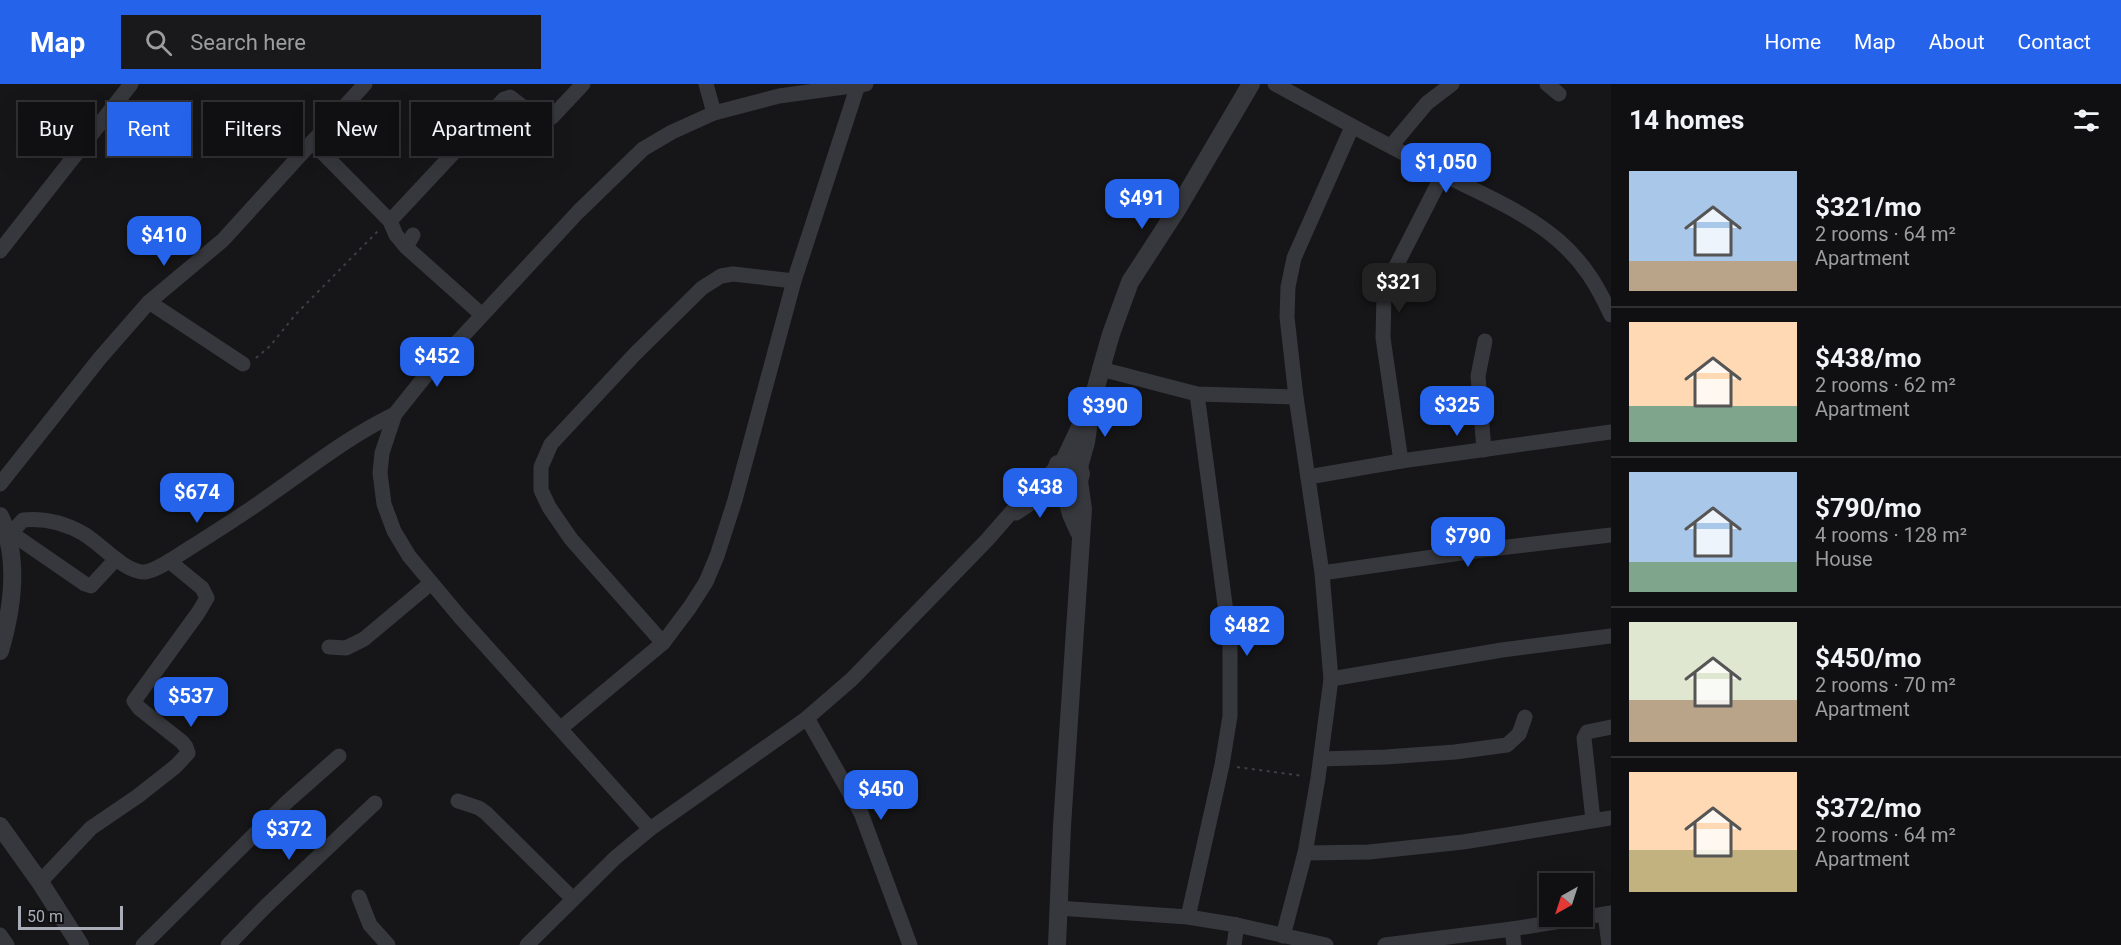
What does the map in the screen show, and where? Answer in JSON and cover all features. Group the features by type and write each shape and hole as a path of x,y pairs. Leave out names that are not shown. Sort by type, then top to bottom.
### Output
{"street":[{"path":"0,251 131,84"},
{"path":"0,484 100,357 149,302 223,240 365,84"},
{"path":"390,221 504,99 510,97 514,99 538,119 545,121 552,117 583,84"},
{"path":"706,84 714,113"},
{"path":"650,829 409,556 394,531 384,504 380,473 382,453 396,414 423,379 578,212 643,149 672,132 714,113 779,96 866,84"},
{"path":"1057,945 1081,536 1071,513 1067,475 1092,402 1111,334 1130,282 1178,208 1251,84"},
{"path":"1275,84 1352,128 1524,215 1558,240 1581,263 1597,285 1611,315"},
{"path":"1391,147 1427,103 1452,84"},
{"path":"561,728 663,643 690,608 706,582 735,500 794,281 858,85"},
{"path":"1283,936 1305,853 1321,759 1331,679 1322,573 1296,398 1287,317 1288,287 1294,258 1352,128"},
{"path":"312,141 390,221 396,235 409,241 481,314"},
{"path":"1401,461 1383,338 1384,295 1391,276 1443,174"},
{"path":"663,643 571,539 554,515 541,490 540,467 551,444 635,354 702,288 721,276 733,274 794,281"},
{"path":"149,302 243,364"},
{"path":"1484,450 1478,376 1485,341"},
{"path":"1101,369 1197,394 1296,398"},
{"path":"1188,917 1222,765 1230,716 1230,642 1197,394"},
{"path":"4,524 39,519 60,524 82,533 116,560 138,571 147,572 169,561 274,493 368,427 396,414"},
{"path":"1308,477 1401,461 1611,432"},
{"path":"527,945 615,858 650,829 807,718 852,679 987,540 1029,492 1067,475"},
{"path":"4,524 85,584 91,586 116,560"},
{"path":"0,651 12,599 14,574 4,524"},
{"path":"1322,573 1482,550 1611,535"},
{"path":"40,882 91,828 138,796 176,766 188,753 182,742 139,708 134,701 207,598 202,588 169,561"},
{"path":"329,647 346,648 364,639 431,583"},
{"path":"1331,679 1502,650 1611,636"},
{"path":"1321,759 1397,756 1508,745 1518,734 1525,717"},
{"path":"807,718 861,813 910,945"},
{"path":"1593,820 1584,738 1587,732 1611,727"},
{"path":"143,945 288,801 339,756"},
{"path":"458,801 479,808 486,813 573,900"},
{"path":"228,945 375,803"},
{"path":"1305,853 1369,852 1463,842 1611,818"},
{"path":"0,826 40,882 80,945"},
{"path":"359,897 370,925 388,945"},
{"path":"1058,908 1188,917 1237,925 1326,945"},
{"path":"1385,945 1423,943 1608,914 1609,945"},
{"path":"1234,945 1237,925"},
{"path":"1512,929 1514,945"},
{"path":"0,936 7,945"}],"path":[{"path":"243,364 260,356 296,314 374,234 390,221"},
{"path":"1222,765 1318,778"}]}
